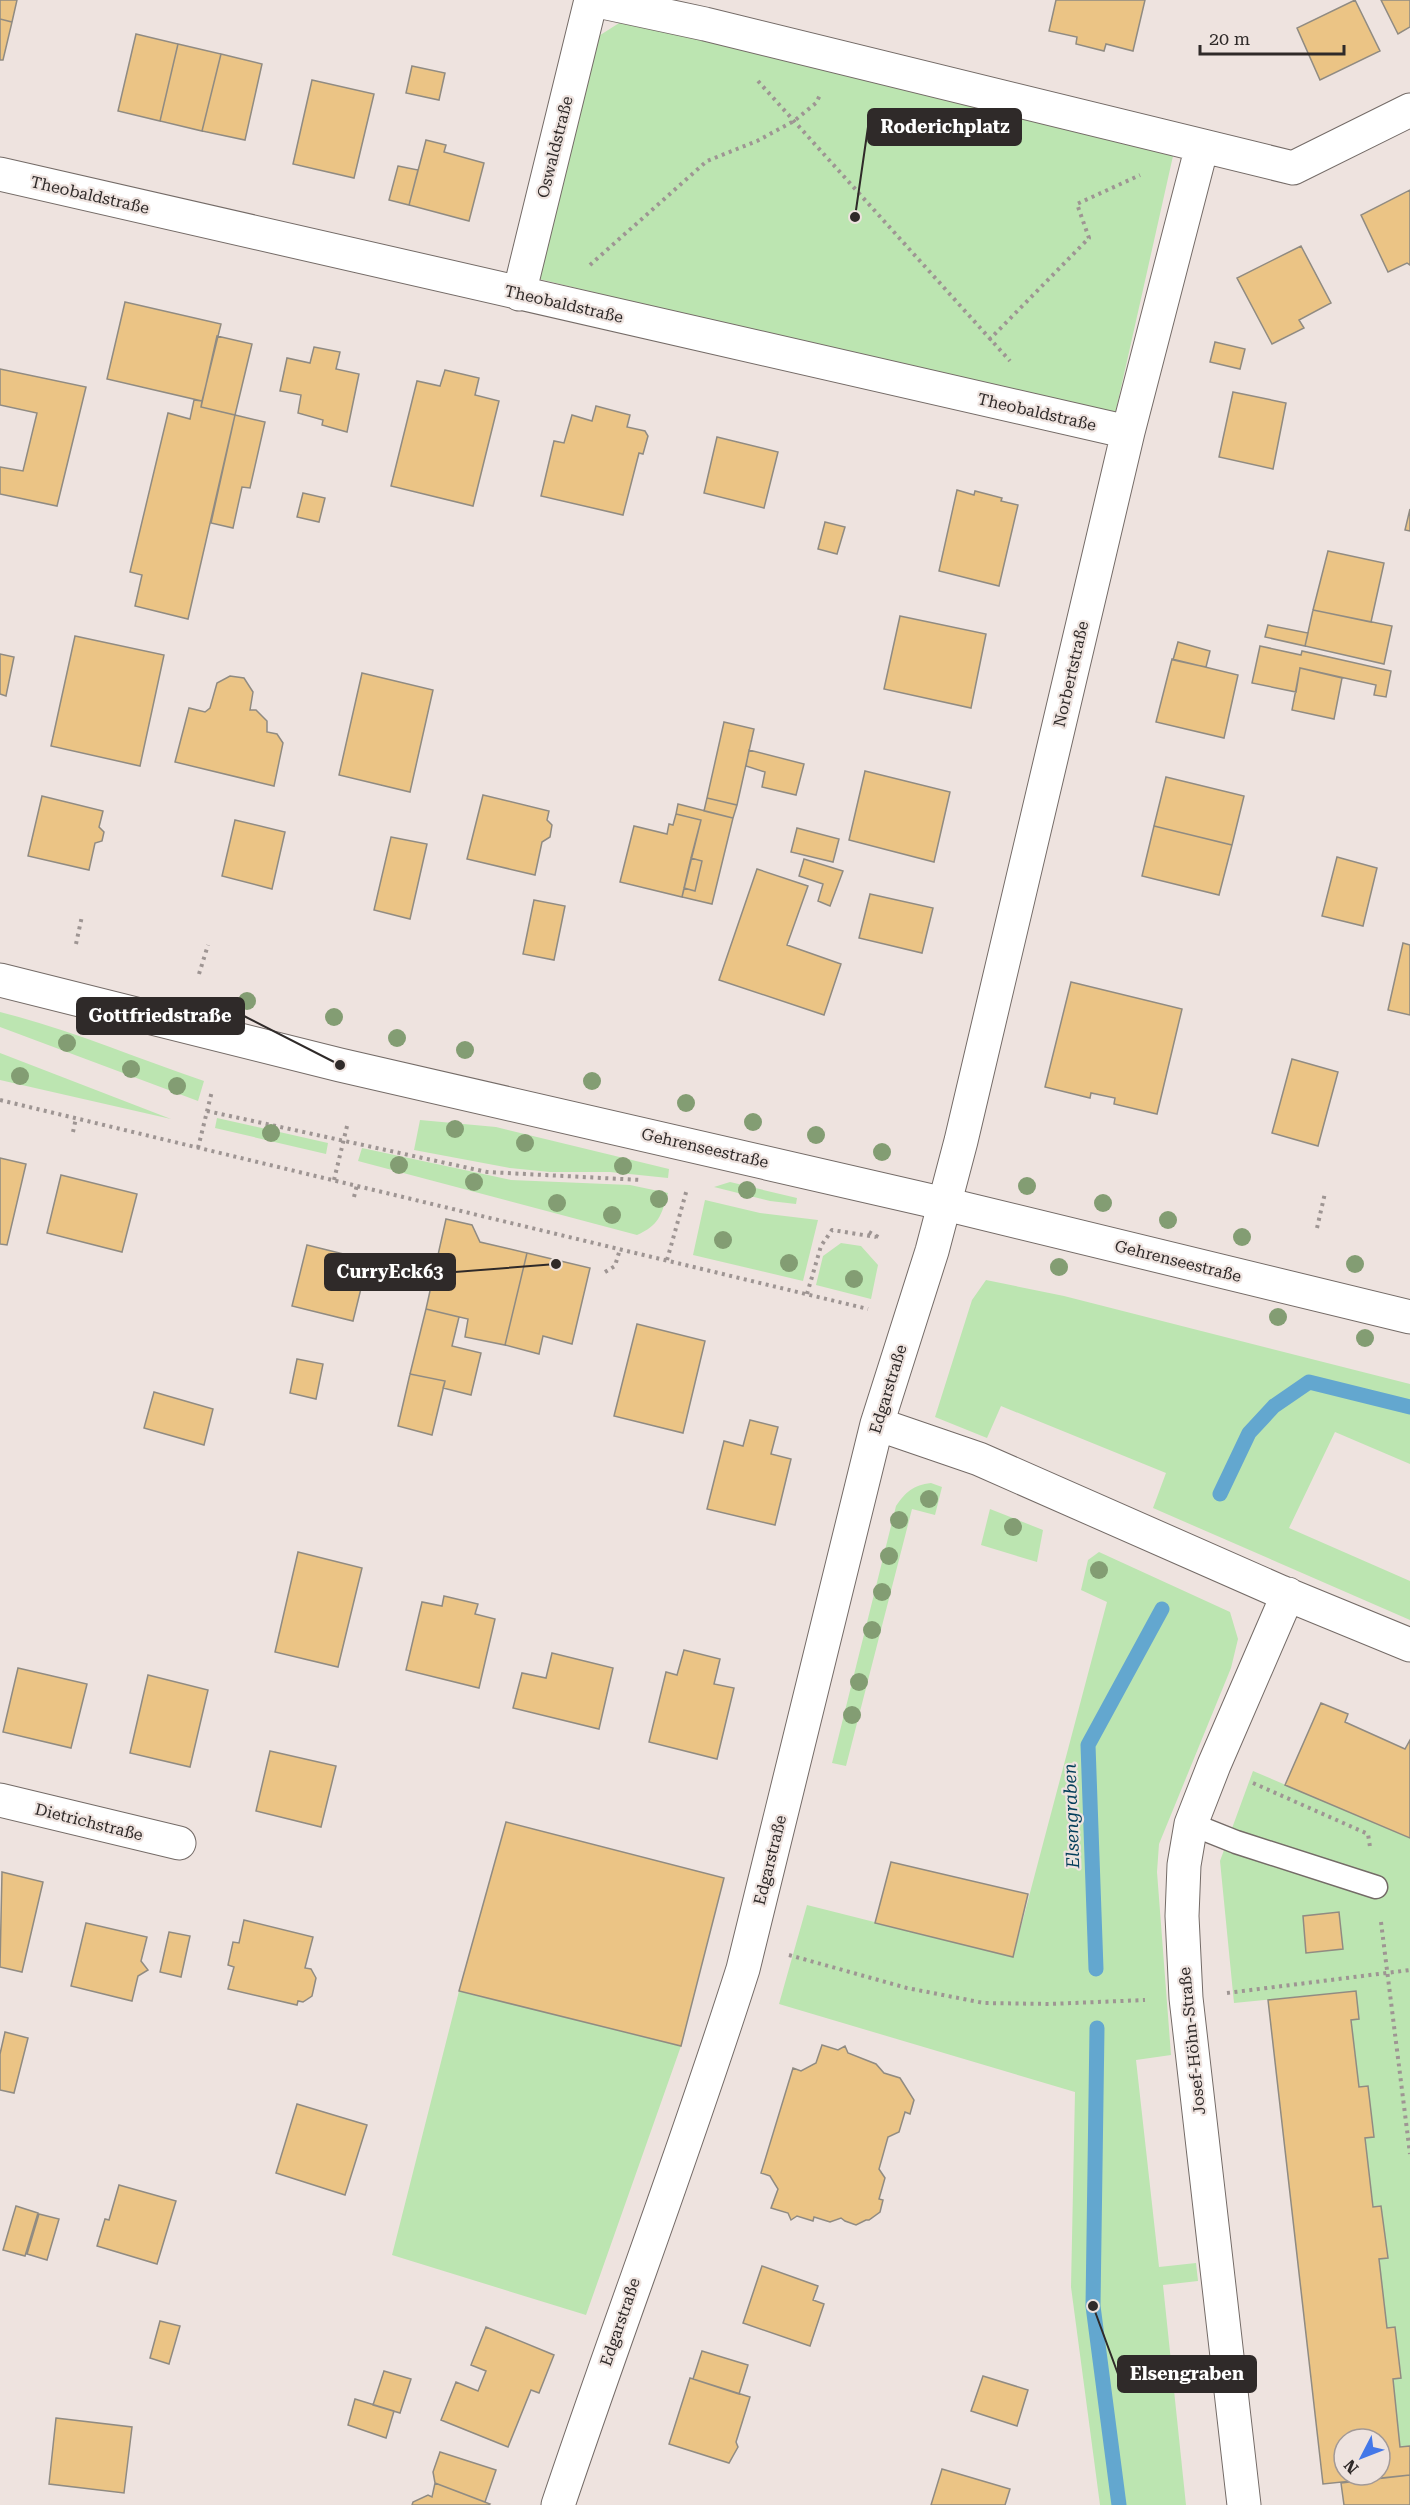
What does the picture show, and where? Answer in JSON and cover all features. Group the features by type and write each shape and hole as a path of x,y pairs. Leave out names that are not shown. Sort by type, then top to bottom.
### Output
{"street":[{"path":"592,0 705,24 1293,168 1410,110"},
{"name":"Oswaldstraße","path":"534,298 592,0"},
{"name":"Norbertstraße","path":"945,1204 981,1061 1128,432 1202,146"},
{"name":"Theobaldstraße","path":"0,174 534,298 1128,432"},
{"name":"Gehrenseestraße","path":"0,980 340,1065 945,1204 1410,1317"},
{"name":"Edgarstraße","path":"558,2505 722,2038 744,1969 877,1424 945,1204"},
{"path":"877,1424 979,1459 1410,1645"},
{"name":"Josef-Höhn-Straße","path":"1244,2505 1186,1998 1182,1916 1184,1865 1191,1824 1288,1594"},
{"name":"Dietrichstraße","path":"0,1800 179,1843"}],"lane":[{"path":"1191,1824 1236,1842 1376,1887"}],"path":[{"path":"534,298 707,161 758,141 794,121 816,103 841,58"},
{"path":"754,77 1012,363"},
{"path":"989,340 1089,238 1077,204"},
{"path":"76,944 82,916"},
{"path":"199,974 208,945"},
{"path":"198,1148 212,1091"},
{"path":"0,1100 879,1312"},
{"path":"207,1111 487,1172 650,1181"},
{"path":"73,1132 76,1118"},
{"path":"334,1180 348,1122"},
{"path":"354,1197 357,1185"},
{"path":"667,1260 688,1187 678,1186"},
{"path":"1317,1228 1325,1193"},
{"path":"807,1294 821,1246 832,1230 882,1239 864,1230"},
{"path":"605,1272 615,1266 620,1249"},
{"path":"1250,1782 1368,1833 1389,1971 1410,2154"},
{"path":"780,1953 908,1988 984,2003 1050,2004 1186,1998"},
{"path":"1236,1992 1410,1970"}],"green space":[{"path":"627,18 1173,156 1114,419 535,278 594,39"},
{"path":"0,1012 77,1035 204,1081 198,1101 0,1027"},
{"path":"0,1053 171,1119 0,1080"},
{"path":"217,1118 328,1143 326,1154 215,1128"},
{"path":"420,1120 496,1127 669,1169 668,1178 610,1172 550,1172 510,1168 414,1150"},
{"path":"362,1148 511,1180 630,1185 668,1193 658,1219 637,1235 358,1161"},
{"path":"730,1182 797,1198 796,1204 770,1201 714,1187"},
{"path":"705,1200 760,1213 818,1220 803,1281 693,1255"},
{"path":"841,1243 861,1246 878,1265 871,1299 816,1285 823,1256"},
{"path":"986,1280 1064,1296 1410,1384 1410,1464 1335,1432 1289,1528 1410,1581 1410,1620 1153,1508 1166,1473 1001,1406 987,1438 935,1417 972,1300"},
{"path":"931,1483 942,1487 935,1515 912,1509 846,1766 832,1763 896,1506 911,1490 919,1485"},
{"path":"990,1509 1043,1530 1037,1562 981,1545"},
{"path":"1099,1552 1230,1612 1238,1639 1231,1668 1159,1844 1157,1872 1171,2055 1136,2060 1159,2267 1196,2263 1198,2281 1163,2285 1186,2505 1100,2505 1071,2287 1075,2092 779,2004 807,1905 1013,1957 1107,1602 1081,1590 1088,1560"},
{"path":"1253,1771 1410,1838 1410,2446 1400,2447 1393,2379 1401,2377 1395,2327 1387,2328 1379,2259 1388,2258 1381,2206 1373,2207 1365,2138 1373,2137 1368,2086 1359,2087 1351,2020 1359,2019 1356,1991 1234,2003 1220,1861"},
{"path":"459,1991 681,2046 586,2315 392,2255"}],"building":[{"path":"0,0 17,0 12,22 0,19"},
{"path":"1056,0 1145,0 1133,51 1106,44 1104,51 1076,44 1077,37 1049,31"},
{"path":"1355,0 1380,51 1320,80 1297,28"},
{"path":"1381,0 1410,0 1410,27 1398,34"},
{"path":"0,19 12,22 3,60 0,60"},
{"path":"136,34 178,44 160,121 118,111"},
{"path":"178,44 221,54 202,131 160,121"},
{"path":"221,54 262,64 245,140 202,131"},
{"path":"412,66 445,73 439,100 406,93"},
{"path":"312,80 374,94 354,178 293,164"},
{"path":"426,140 446,145 444,152 484,163 469,221 409,205"},
{"path":"398,166 418,170 409,205 389,200"},
{"path":"1410,190 1410,265 1407,263 1388,272 1361,215"},
{"path":"1301,246 1331,303 1299,320 1304,328 1272,344 1237,278"},
{"path":"125,302 221,324 202,401 107,379"},
{"path":"217,336 252,344 235,415 201,407"},
{"path":"1215,342 1245,349 1240,369 1210,362"},
{"path":"314,347 340,352 336,369 359,374 347,432 322,425 323,420 298,413 301,395 280,391 287,358 310,363"},
{"path":"0,369 86,387 57,506 0,494 0,467 23,471 37,413 0,405"},
{"path":"445,370 479,378 475,395 499,401 473,506 391,486 417,381 440,386"},
{"path":"1233,392 1286,403 1273,469 1219,457"},
{"path":"194,400 202,401 201,407 235,415 188,619 135,606 142,575 130,572 168,413 190,419"},
{"path":"596,406 630,415 627,427 645,431 648,436 643,454 639,453 623,515 541,496 554,441 564,443 572,415 592,421"},
{"path":"235,415 265,422 250,488 242,487 233,528 211,523"},
{"path":"717,437 778,452 764,508 704,493"},
{"path":"957,490 974,495 975,491 1018,505 999,586 939,571"},
{"path":"303,493 325,498 319,522 297,517"},
{"path":"1410,509 1410,531 1405,530"},
{"path":"825,522 845,527 837,554 818,549"},
{"path":"1328,551 1384,563 1371,622 1313,610"},
{"path":"1313,610 1392,626 1384,664 1305,646"},
{"path":"900,616 986,634 971,708 884,689"},
{"path":"1268,625 1308,633 1305,646 1265,637"},
{"path":"75,636 164,655 140,766 51,746"},
{"path":"1178,642 1210,651 1206,667 1173,660"},
{"path":"1260,646 1301,655 1302,651 1391,671 1386,697 1374,695 1376,685 1300,668 1296,692 1252,683"},
{"path":"0,654 14,657 6,696 0,694"},
{"path":"1172,659 1238,675 1224,738 1156,722"},
{"path":"1300,668 1342,678 1334,719 1292,710"},
{"path":"362,673 433,690 410,792 339,775"},
{"path":"230,676 244,678 253,692 250,710 256,710 267,721 267,732 277,734 283,743 274,786 175,762 189,708 205,712 210,708 217,683"},
{"path":"724,722 754,729 737,805 707,798"},
{"path":"749,750 804,764 796,795 762,787 765,772 746,766"},
{"path":"865,771 950,792 934,862 849,840"},
{"path":"1166,777 1244,796 1232,845 1154,826"},
{"path":"483,795 549,811 547,820 552,825 550,837 542,842 535,875 467,859"},
{"path":"42,796 103,811 99,827 104,832 102,841 95,843 89,870 28,856"},
{"path":"707,798 737,805 733,818 704,811"},
{"path":"678,804 733,818 712,904 682,897 684,888 695,891 702,861 691,858 701,820 676,814"},
{"path":"676,814 701,820 682,897 620,882 634,826 667,834 669,824 673,825"},
{"path":"235,820 285,832 272,889 222,876"},
{"path":"1154,826 1232,845 1219,895 1142,876"},
{"path":"797,828 839,839 833,862 791,852"},
{"path":"391,837 427,844 410,919 374,910"},
{"path":"1337,857 1377,868 1363,926 1322,916"},
{"path":"691,858 702,861 695,891 684,888"},
{"path":"804,859 843,871 830,906 818,901 823,884 799,876"},
{"path":"757,869 808,886 787,945 841,964 824,1015 719,980"},
{"path":"870,894 933,908 922,953 859,938"},
{"path":"534,900 565,906 554,960 523,954"},
{"path":"1403,943 1410,945 1410,1015 1388,1010"},
{"path":"1071,982 1182,1009 1157,1114 1114,1104 1115,1098 1091,1093 1090,1098 1045,1087"},
{"path":"1292,1059 1338,1072 1318,1146 1272,1133"},
{"path":"0,1158 26,1164 7,1245 0,1244"},
{"path":"61,1175 137,1194 122,1252 47,1233"},
{"path":"446,1219 472,1225 480,1242 527,1253 505,1345 465,1337 468,1319 426,1309"},
{"path":"307,1245 368,1260 353,1321 292,1306"},
{"path":"527,1253 590,1268 572,1344 543,1336 539,1354 505,1345"},
{"path":"426,1309 459,1317 452,1346 481,1353 471,1395 443,1388 445,1381 410,1374"},
{"path":"637,1324 705,1341 683,1433 614,1416"},
{"path":"297,1359 323,1364 316,1399 290,1393"},
{"path":"410,1374 445,1381 432,1435 398,1426"},
{"path":"154,1392 213,1409 204,1445 144,1428"},
{"path":"750,1420 778,1427 771,1454 791,1459 775,1525 707,1509 724,1441 743,1446"},
{"path":"298,1552 362,1568 338,1667 275,1652"},
{"path":"444,1596 478,1604 475,1614 495,1619 479,1688 406,1670 422,1602 442,1606"},
{"path":"684,1650 720,1659 714,1684 734,1688 717,1759 649,1742 666,1672 677,1675"},
{"path":"552,1653 613,1668 599,1729 513,1708 522,1673 546,1678"},
{"path":"18,1668 87,1684 71,1748 3,1732"},
{"path":"148,1675 208,1690 190,1767 130,1753"},
{"path":"1321,1703 1348,1714 1345,1722 1405,1749 1410,1740 1410,1838 1285,1785"},
{"path":"270,1751 336,1766 321,1827 256,1811"},
{"path":"506,1822 724,1878 681,2046 459,1991"},
{"path":"891,1862 1028,1894 1013,1957 875,1923"},
{"path":"2,1872 43,1882 22,1972 0,1967"},
{"path":"1339,1912 1343,1949 1306,1953 1303,1916"},
{"path":"244,1920 313,1937 305,1968 311,1969 316,1978 312,1996 303,2002 298,2001 297,2005 228,1989 234,1967 228,1965 233,1942 239,1943"},
{"path":"86,1923 147,1937 141,1961 148,1970 138,1976 132,2001 71,1986"},
{"path":"169,1932 190,1936 181,1977 160,1972"},
{"path":"1356,1991 1359,2019 1351,2020 1359,2087 1368,2086 1374,2137 1365,2138 1373,2207 1381,2206 1388,2258 1379,2259 1387,2328 1395,2327 1401,2378 1393,2379 1400,2447 1410,2446 1410,2475 1392,2477 1392,2427 1332,2427 1332,2483 1323,2484 1268,2000"},
{"path":"5,2032 28,2038 14,2093 0,2090 0,2054"},
{"path":"822,2045 838,2050 845,2046 848,2053 876,2064 884,2073 900,2078 914,2100 910,2114 905,2112 899,2132 888,2137 879,2169 885,2178 879,2199 883,2200 880,2212 856,2225 841,2218 830,2222 814,2217 813,2221 797,2216 791,2220 788,2213 771,2208 778,2189 770,2176 761,2173 793,2068 801,2071 816,2063"},
{"path":"297,2104 367,2125 345,2195 276,2173"},
{"path":"119,2185 176,2201 157,2264 97,2246 105,2219 109,2220"},
{"path":"16,2206 38,2213 25,2256 3,2250"},
{"path":"39,2214 59,2219 47,2260 27,2254"},
{"path":"762,2266 818,2286 813,2300 824,2304 810,2346 743,2323"},
{"path":"160,2321 180,2326 169,2364 150,2358"},
{"path":"486,2327 554,2355 539,2393 531,2390 508,2447 441,2420 456,2382 478,2391 486,2371 471,2365"},
{"path":"702,2351 748,2365 739,2394 693,2379"},
{"path":"384,2371 411,2379 400,2413 373,2405"},
{"path":"983,2376 1028,2390 1017,2426 971,2411"},
{"path":"690,2378 750,2397 736,2442 738,2447 729,2463 669,2444"},
{"path":"355,2399 394,2411 386,2438 348,2425"},
{"path":"56,2418 132,2427 124,2493 49,2484"},
{"path":"440,2452 496,2470 485,2502 435,2483 433,2472"},
{"path":"942,2469 1010,2489 1005,2505 931,2505"},
{"path":"1410,2475 1410,2505 1344,2505 1342,2487 1392,2487 1392,2477"},
{"path":"435,2483 490,2504 412,2505 413,2502 428,2495 432,2497"}],"waterway":[{"name":"Elsengraben","path":"1220,1494 1249,1433 1274,1406 1309,1382 1410,1407"},
{"name":"Elsengraben","path":"1096,1969 1088,1745 1162,1609"},
{"name":"Elsengraben","path":"1097,2028 1093,2306 1119,2505"}],"place":[{"name":"Roderichplatz","path":"855,217"},
{"name":"Gottfriedstraße","path":"340,1065"},
{"name":"CurryEck63","path":"556,1264"},
{"name":"Elsengraben","path":"1093,2306"}]}
